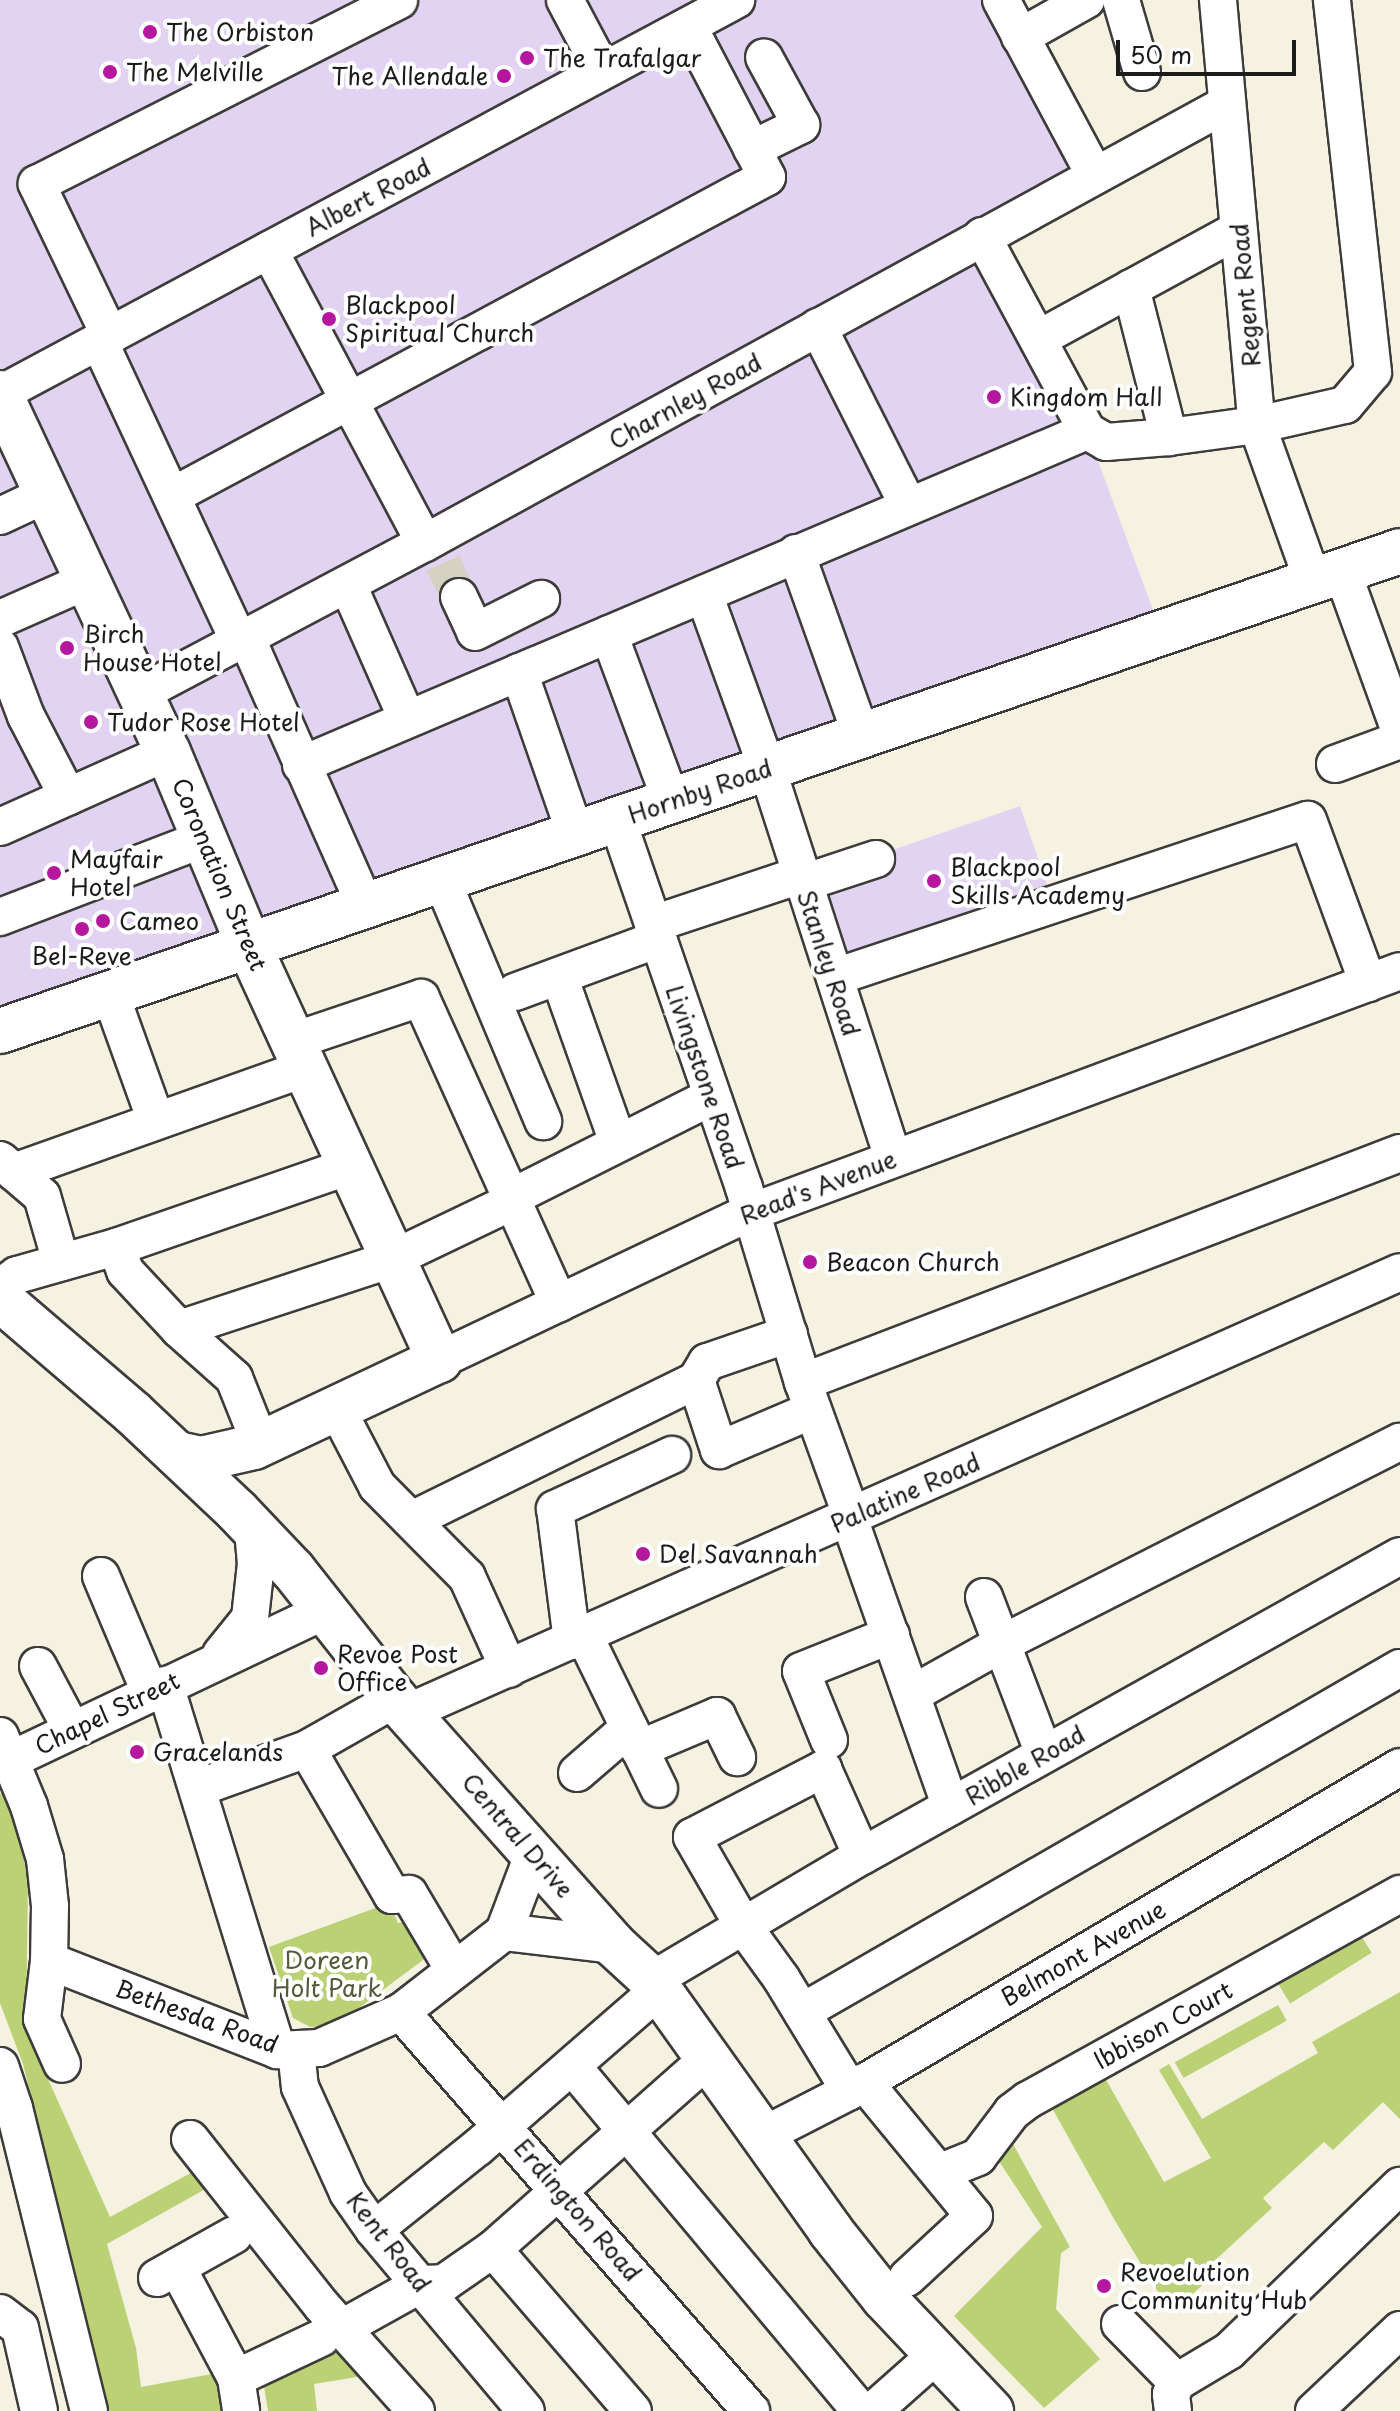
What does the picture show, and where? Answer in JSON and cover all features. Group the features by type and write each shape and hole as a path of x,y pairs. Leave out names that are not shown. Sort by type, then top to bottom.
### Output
{"main road":[{"name":"Coronation Street","path":"1,392 86,581 168,752 249,946 439,1360"},
{"name":"Hornby Road","path":"0,1031 1400,551"},
{"name":"Central Drive","path":"0,1299 177,1454 245,1520 327,1610 402,1706 614,1945 656,1984 830,2230 884,2298 991,2411"},
{"name":"Read's Avenue","path":"177,1454 201,1459 257,1445 439,1360"},
{"path":"245,1520 244,1470 257,1445"}],"street":[{"path":"365,905 244,641 172,496 37,184 399,0"},
{"path":"565,0 602,70"},
{"name":"Albert Road","path":"1,392 736,0"},
{"path":"1001,0 1095,175"},
{"path":"1020,37 1086,0"},
{"path":"1121,0 1142,72"},
{"name":"Regent Road","path":"1218,0 1257,425 1400,731"},
{"path":"982,236 1087,431 1106,442 1257,425 1345,405 1373,372 1332,0"},
{"path":"172,496 767,177 688,26"},
{"path":"752,149 801,125 764,57"},
{"name":"Charnley Road","path":"141,693 348,585 433,548 818,327 1227,104"},
{"path":"1038,339 1238,230"},
{"path":"269,250 433,548"},
{"path":"1131,288 1169,437"},
{"path":"818,327 908,505"},
{"path":"301,765 1087,431"},
{"path":"0,516 47,494"},
{"path":"796,553 861,735"},
{"path":"0,619 86,581"},
{"path":"348,585 407,719"},
{"name":"Stanley Road","path":"704,594 767,768 893,1157"},
{"path":"459,597 475,632 541,599"},
{"path":"609,634 671,801"},
{"path":"0,647 13,721 68,797"},
{"path":"519,672 575,833"},
{"path":"1335,764 1400,740"},
{"path":"0,827 168,752"},
{"name":"Livingstone Road","path":"617,819 751,1212 808,1396 951,1807"},
{"path":"835,977 1308,820 1384,977"},
{"path":"0,917 203,839"},
{"path":"515,992 559,976 656,932 802,879 876,859"},
{"path":"441,878 543,1121"},
{"path":"559,976 618,1143"},
{"name":"Read's Avenue","path":"439,1360 751,1212 1384,977"},
{"path":"110,993 156,1121"},
{"path":"7,1166 156,1121 421,998 559,1303"},
{"path":"179,1329 392,1259 711,1097"},
{"path":"659,1789 578,1638 555,1509 693,1456 808,1396 1400,1153"},
{"path":"7,1166 42,1196 61,1262"},
{"path":"0,1287 10,1278 116,1247 350,1166"},
{"path":"116,1247 125,1271 179,1329 234,1378 257,1445"},
{"name":"Palatine Road","path":"198,1788 307,1749 402,1706 509,1669 1400,1272"},
{"path":"693,1456 696,1380 707,1362 789,1334"},
{"path":"412,1520 696,1380"},
{"path":"337,1409 377,1486 467,1577 509,1669"},
{"path":"912,1694 1001,1644 1400,1442"},
{"name":"Chapel Street","path":"214,1661 250,1618 255,1575 245,1520"},
{"name":"Ribble Road","path":"374,2230 572,2066 656,1984 862,1856 1400,1556"},
{"name":"Kent Road","path":"101,1576 158,1688 198,1788 286,2050 348,2193 374,2230 526,2411"},
{"path":"984,1597 1044,1754"},
{"name":"Chapel Street","path":"3,1753 72,1730 327,1610"},
{"path":"829,1740 801,1671 891,1635"},
{"path":"38,1666 72,1730"},
{"path":"802,2012 1400,1668"},
{"path":"577,1773 634,1738 717,1716 737,1757"},
{"path":"307,1749 392,1895 409,1894 453,1968"},
{"path":"3,1753 45,1859 50,1906 49,1961 42,2019 62,2064"},
{"name":"Belmont Avenue","path":"764,2135 857,2087 1400,1767"},
{"path":"862,1856 823,1769 692,1837 744,1927 857,2087 926,2161 941,2172 974,2216 907,2278"},
{"path":"534,1852 504,1932 614,1945"},
{"name":"Ibbison Court","path":"941,2172 978,2157 1012,2112 1028,2100 1400,1894"},
{"name":"Bethesda Road","path":"49,1961 286,2050 336,2044 401,2012 453,1968 504,1932"},
{"name":"Erdington Road","path":"401,2012 503,2124 751,2411"},
{"path":"234,2235 166,2273 239,2395 332,2333 421,2284 444,2283 493,2249 708,2059"},
{"path":"0,2066 14,2108 89,2411"},
{"path":"572,2066 860,2411"},
{"path":"190,2139 332,2333 416,2411"},
{"path":"1120,2324 1175,2396 1229,2351 1400,2186"},
{"path":"493,2249 633,2411"},
{"path":"0,2313 20,2328 39,2411"},
{"path":"1314,2411 1400,2330"},
{"path":"873,2411 936,2355"}],"shaded area":[{"path":"0,0 1001,0 1095,175 982,236 1087,431 1156,618 0,1025"},
{"name":"Blackpool Skills Academy","path":"1020,806 1049,891 850,960 820,875"}],"green space":[{"path":"4,1791 20,1838 28,1882 26,2030 110,2217 196,2170 209,2187 107,2244 136,2348 141,2387 212,2374 217,2382 222,2411 108,2411 23,2064 0,2003 0,1794"},
{"name":"Doreen Holt Park","path":"389,1903 398,1923 416,1920 435,1951 336,2025 310,2027 293,2018 269,1947"},
{"path":"1360,1934 1372,1953 1290,2004 1279,1985"},
{"path":"1400,1992 1400,2119 1383,2102 1333,2150 1324,2142 1263,2198 1272,2208 1211,2264 1217,2272 1175,2310 1156,2289 1052,2108 1105,2078 1164,2182 1211,2158 1159,2070 1169,2064 1202,2119 1318,2053 1312,2042"},
{"path":"1278,2005 1287,2021 1184,2078 1175,2062"},
{"path":"1008,2135 1070,2247 1061,2253 1056,2309 1100,2359 1044,2408 954,2316 1042,2227 999,2161"},
{"path":"350,2342 375,2374 314,2384 317,2411 268,2411 264,2386"}],"tunnel":[{"path":"443,563 459,597"}],"place":[{"name":"The Orbiston","path":"150,32"},
{"name":"The Trafalgar","path":"527,58"},
{"name":"The Melville","path":"110,72"},
{"name":"The Allendale","path":"504,76"},
{"name":"Blackpool Spiritual Church","path":"329,319"},
{"name":"Kingdom Hall","path":"994,397"},
{"name":"Birch House Hotel","path":"67,648"},
{"name":"Tudor Rose Hotel","path":"91,722"},
{"name":"Mayfair Hotel","path":"54,873"},
{"name":"Blackpool Skills Academy","path":"934,881"},
{"name":"Cameo","path":"103,921"},
{"name":"Bel-Reve","path":"82,929"},
{"name":"Beacon Church","path":"810,1262"},
{"name":"Del Savannah","path":"643,1554"},
{"name":"Revoe Post Office","path":"321,1668"},
{"name":"Gracelands","path":"137,1752"},
{"name":"Revoelution Community Hub","path":"1104,2286"}]}
